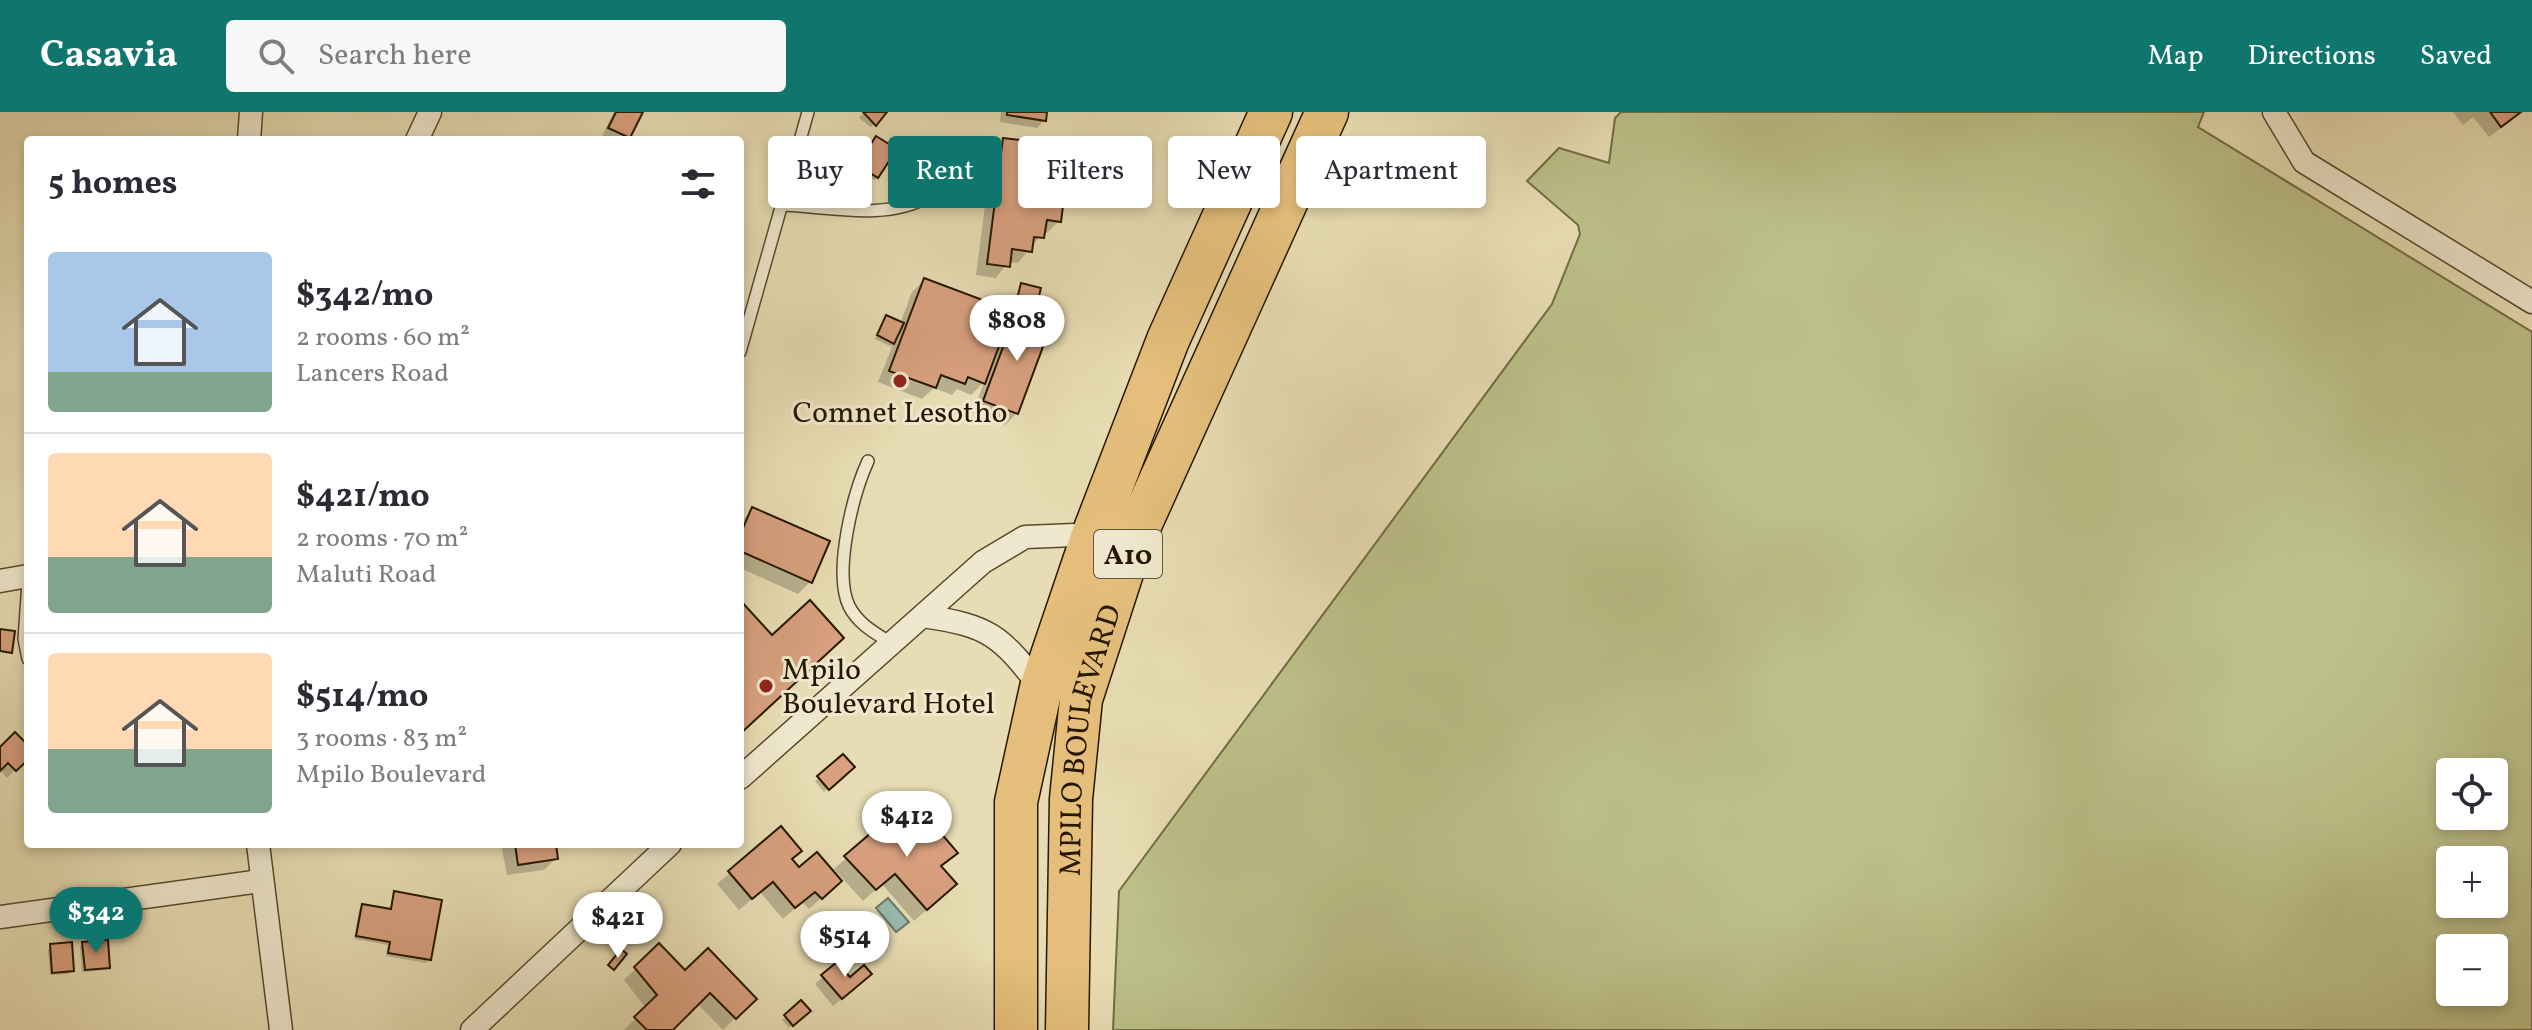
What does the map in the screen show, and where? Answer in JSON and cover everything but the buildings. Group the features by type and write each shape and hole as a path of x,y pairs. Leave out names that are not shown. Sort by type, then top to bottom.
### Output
{"highway":[{"name":"MPILO BOULEVARD","path":"1067,1030 1071,799 1081,699 1112,538 1168,340 1271,112"},
{"name":"MPILO BOULEVARD","path":"1016,1030 1016,802 1041,688 1112,538 1327,112"}],"street":[{"path":"249,136 251,112"},
{"path":"419,136 430,112"},
{"path":"2274,112 2304,162 2532,302"},
{"path":"744,774 983,562 1025,537 1112,538"},
{"path":"0,581 24,577"},
{"path":"923,616 969,623 999,637 1041,688"},
{"path":"258,848 281,1030"},
{"path":"472,1030 666,848"},
{"path":"0,917 261,881"}],"lane":[{"path":"802,136 808,112"},
{"path":"744,338 782,208"},
{"path":"845,208 895,208"},
{"path":"868,461 854,492 844,581 849,606 860,622 891,643"}],"green space":[{"path":"1621,112 2204,112 2198,127 2532,332 2532,1030 1113,1030 1119,891 1552,304 1580,234 1578,225 1527,181 1559,148 1609,163 1615,118"}],"water":[{"path":"888,898 909,922 896,932 876,908"}],"place":[{"name":"Comnet Lesotho","path":"900,381"},
{"name":"Mpilo Boulevard Hotel","path":"766,686"}]}
